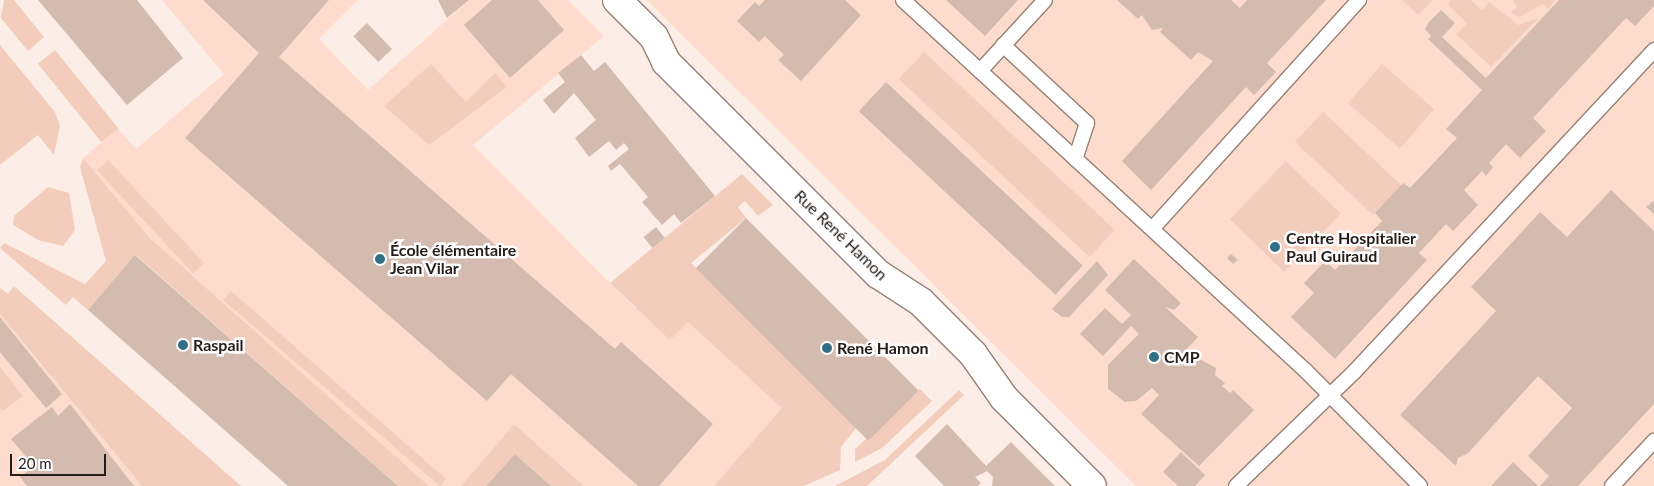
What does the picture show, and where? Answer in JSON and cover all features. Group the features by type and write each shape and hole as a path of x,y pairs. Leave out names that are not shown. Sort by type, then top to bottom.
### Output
{"street":[{"name":"Rue René Hamon","path":"617,0 654,37 666,62 878,274 921,302 973,354 1004,398 1092,486"}],"lane":[{"path":"903,0 1329,395 1420,486"},
{"path":"980,71 1045,0"},
{"path":"1152,229 1360,0"},
{"path":"1003,45 1087,123 1075,159"},
{"path":"1236,486 1329,395 1654,50"},
{"path":"1612,486 1654,442"}],"shaded area":[{"path":"4,0 14,0 44,37 28,51 1,18"},
{"name":"École élémentaire Jean Vilar","path":"162,0 358,0 319,39 368,90 469,0 568,0 604,36 473,145 635,308 670,280 807,417 775,486 584,486 514,424 461,486 429,486 150,238 83,158 118,129 136,149 224,74"},
{"name":"Centre Hospitalier Paul Guiraud","path":"647,0 1654,0 1654,486 1136,486"},
{"path":"1402,0 1433,0 1418,15"},
{"path":"1451,0 1471,0 1482,10 1489,2 1518,25 1539,18 1491,67 1456,34 1467,23 1448,5"},
{"path":"1513,0 1556,0 1548,9 1543,4 1519,17 1511,13 1517,7"},
{"path":"0,45 55,112 60,126 54,155 38,135 0,165"},
{"path":"55,50 119,128 101,142 38,64"},
{"path":"924,52 1115,230 1090,257 899,79"},
{"path":"431,64 466,102 495,73 507,87 429,145 384,106"},
{"path":"1382,64 1434,109 1400,149 1348,103"},
{"path":"1323,112 1401,185 1373,215 1295,142"},
{"path":"83,158 150,238 429,486 398,486 136,255 88,310 73,297 66,305 0,248 4,243 85,284 106,261 80,167"},
{"path":"108,160 204,263 193,273 97,170"},
{"path":"1286,161 1341,214 1284,272 1230,219"},
{"path":"742,174 773,205 758,216 745,201 738,207 746,218 691,263 857,427 841,447 840,470 804,486 714,486 782,408 688,322 670,340 610,283"},
{"path":"48,187 69,193 75,230 63,246 38,240 13,225 14,216"},
{"path":"14,286 241,486 142,486 0,314 0,288 8,294"},
{"path":"231,291 446,479 440,486 223,300"},
{"path":"0,314 142,486 0,486"},
{"path":"0,367 23,396 3,411 0,408"},
{"path":"920,389 932,401 882,448 855,462 855,449"},
{"path":"959,390 964,395 867,486 835,486 885,460"},
{"path":"514,424 584,486 551,486 515,454 486,486 461,486"}],"building":[{"path":"38,0 137,0 183,58 127,105"},
{"path":"203,0 329,0 279,57 615,349 621,342 713,424 659,486 638,486 511,374 487,401 185,138 259,53"},
{"path":"438,0 469,0 447,18"},
{"path":"492,0 538,0 564,30 510,78 464,25"},
{"path":"765,0 845,0 861,15 801,81 778,60 784,55 765,36 759,42 737,21 755,2 759,6"},
{"path":"946,0 1018,0 985,36"},
{"path":"1117,0 1231,0 1240,8 1247,0 1326,0 1267,63 1276,72 1254,95 1246,87 1151,190 1122,161 1213,61 1198,52 1191,60 1160,32 1163,28 1152,30 1142,15 1138,19"},
{"path":"1559,0 1654,0 1654,6 1635,26 1626,18 1533,118 1546,131 1520,158 1506,144 1489,163 1493,167 1486,176 1482,171 1464,190 1478,205 1453,231 1446,224 1419,253 1427,260 1335,359 1291,317 1314,293 1304,283 1325,261 1335,270 1382,221 1375,213 1403,183 1410,188 1457,138 1446,129 1482,90 1428,39 1431,36 1425,29 1429,22 1441,10 1455,23 1442,37 1486,78"},
{"path":"367,23 392,49 378,62 353,36"},
{"path":"581,55 594,71 605,62 715,196 681,223 674,214 662,225 642,202 648,197 620,164 611,171 608,166 629,149 624,143 616,150 609,141 589,157 575,138 596,120 574,93 554,114 543,100 565,82 558,73"},
{"path":"886,82 1083,265 1055,295 859,111"},
{"path":"1611,190 1654,231 1654,404 1578,486 1540,486 1549,476 1528,456 1572,408 1538,376 1468,453 1458,458 1456,466 1400,415 1496,311 1471,287 1540,212 1567,237"},
{"path":"1654,202 1654,214 1646,207"},
{"name":"René Hamon","path":"746,218 919,391 868,441 696,268"},
{"path":"656,227 665,238 652,248 644,237"},
{"path":"1231,254 1238,260 1233,264 1227,258"},
{"name":"Raspail","path":"135,255 398,486 288,486 88,310"},
{"name":"CMP","path":"1134,259 1181,303 1174,310 1165,307 1198,337 1185,351 1216,368 1215,375 1225,383 1222,386 1230,393 1233,390 1254,410 1199,466 1141,414 1159,395 1152,388 1136,401 1125,402 1108,389 1108,365 1139,334 1131,326 1103,356 1080,334 1105,308 1122,324 1131,315 1105,290"},
{"path":"1097,261 1108,275 1069,317 1062,317 1052,309"},
{"path":"0,317 62,394 46,408 0,352"},
{"path":"70,404 134,486 27,486 20,477 34,466 11,439 52,407 58,416"},
{"path":"947,424 986,466 1011,442 1055,486 992,486 993,477 987,471 975,477 981,483 978,486 944,486 915,456"},
{"path":"1181,452 1205,475 1195,486 1178,486 1163,472"},
{"path":"515,454 551,486 486,486"},
{"path":"1513,462 1538,486 1491,486"}],"place":[{"name":"Centre Hospitalier Paul Guiraud","path":"1275,247"},
{"name":"École élémentaire Jean Vilar","path":"380,259"},
{"name":"Raspail","path":"183,345"},
{"name":"René Hamon","path":"827,348"},
{"name":"CMP","path":"1154,357"}]}
